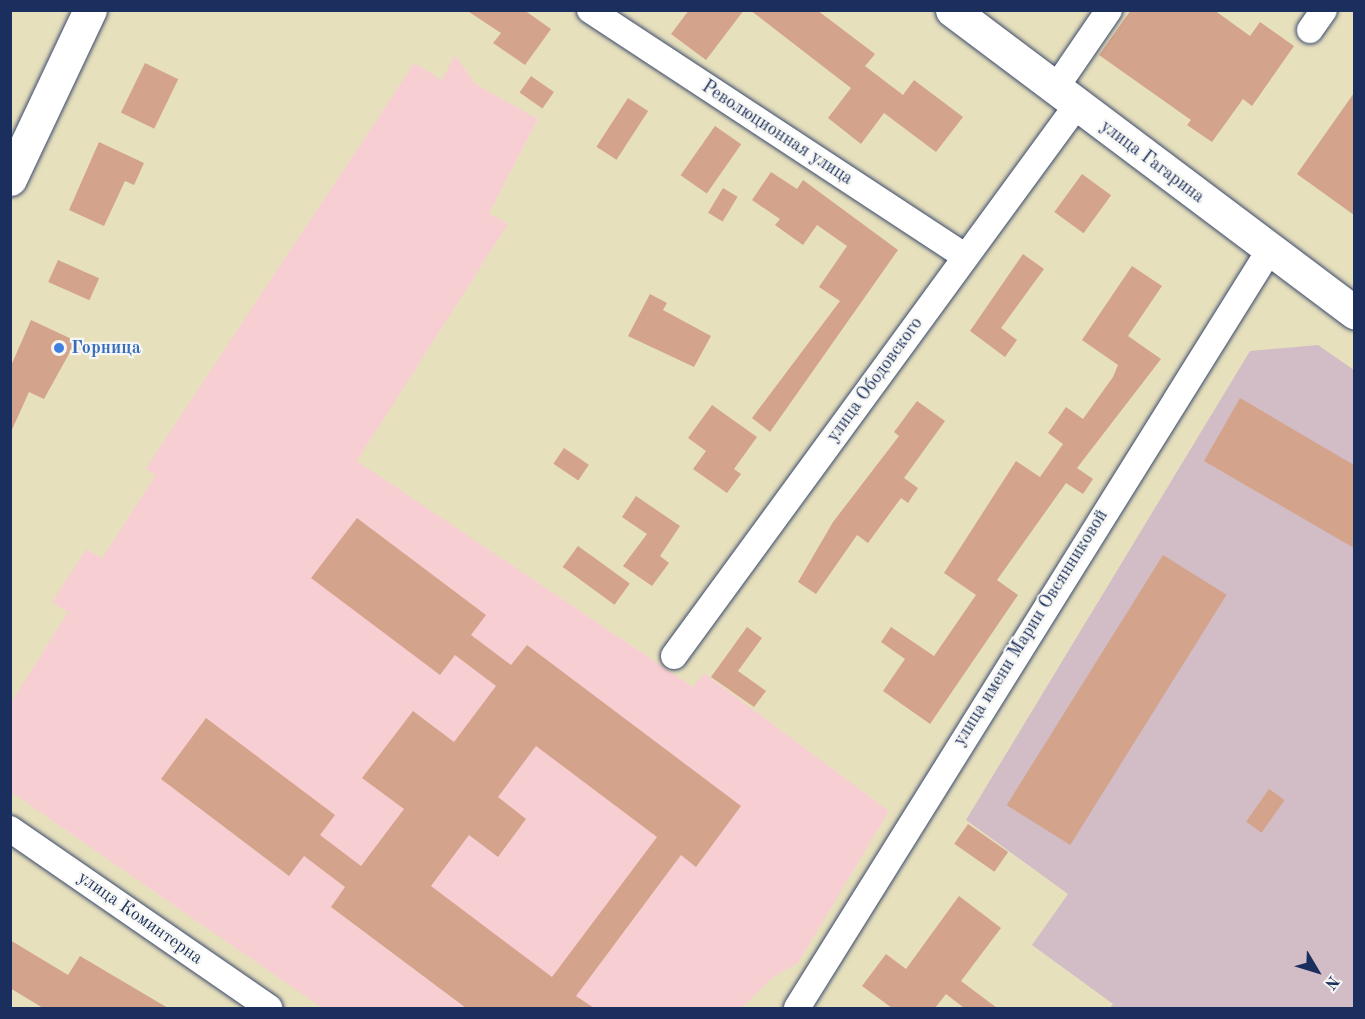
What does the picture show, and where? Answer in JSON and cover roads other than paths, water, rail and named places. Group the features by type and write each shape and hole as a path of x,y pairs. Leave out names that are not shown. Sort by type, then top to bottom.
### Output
{"main road":[{"path":"10,179 90,10"},
{"name":"улица Гагарина","path":"952,10 1269,251 1354,312"}],"street":[{"name":"Революционная улица","path":"590,10 964,256"},
{"name":"улица Ободовского","path":"674,656 964,256 1067,96 1109,10"},
{"name":"улица имени Марии Овсянниковой","path":"797,1008 1269,251"},
{"name":"улица Коминтерна","path":"10,828 269,1008"}],"place":[{"name":"Горница","path":"59,348"}]}
